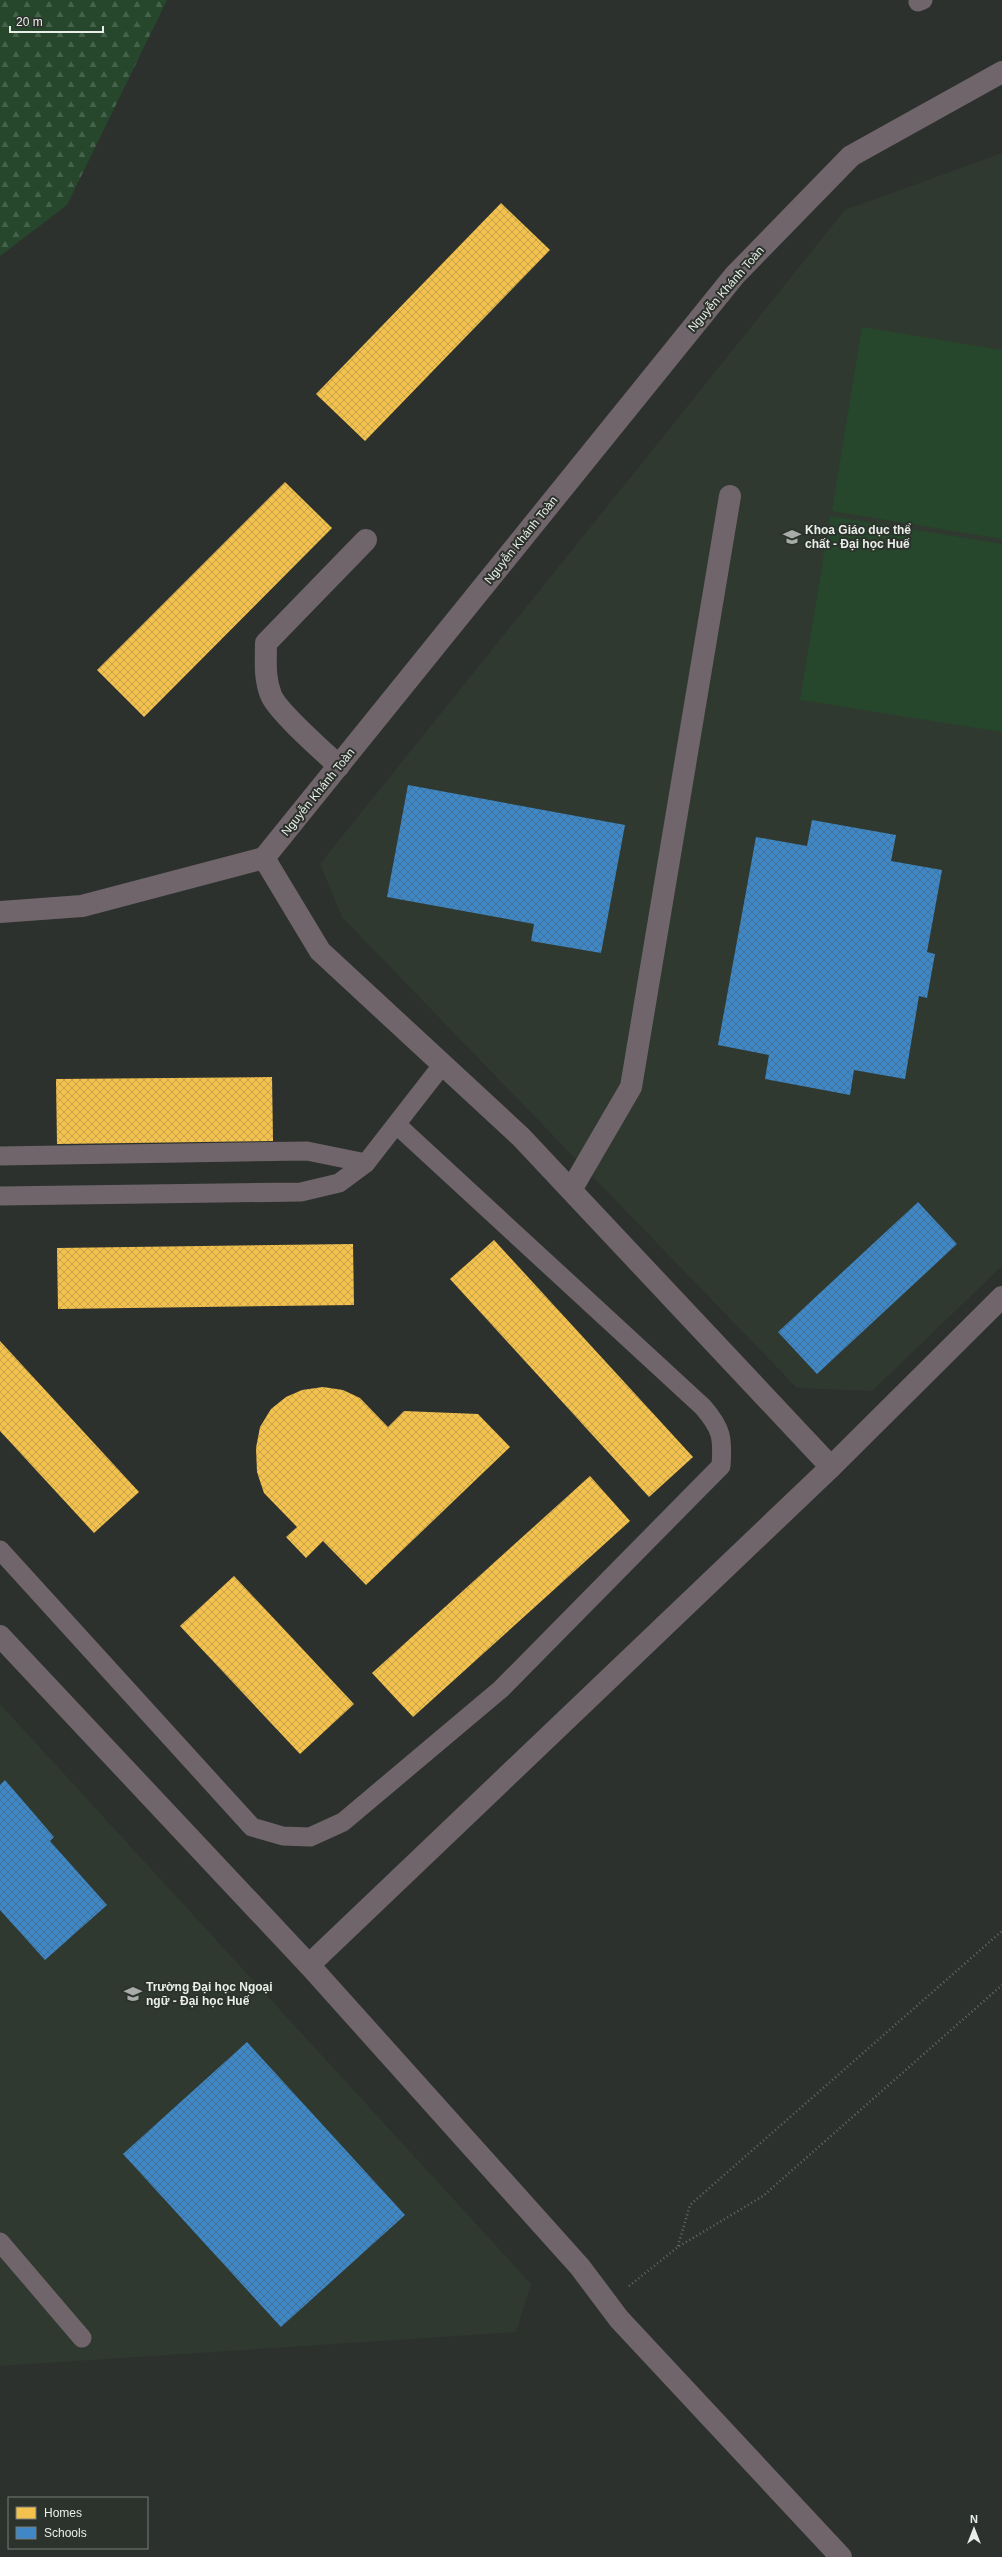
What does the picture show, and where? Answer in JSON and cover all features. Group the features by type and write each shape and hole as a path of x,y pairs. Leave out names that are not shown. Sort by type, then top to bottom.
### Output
{"street":[{"name":"Nguyễn Khánh Toàn","path":"264,858 741,270 851,156 1002,72"},
{"path":"571,1190 631,1087 730,496"},
{"path":"339,766 291,720 271,696 266,671 266,643 366,540"},
{"path":"0,912 82,906 264,858 320,951 521,1137 831,1467"},
{"path":"309,1965 831,1467 1002,1297"},
{"path":"0,1636 309,1965 580,2267 619,2319 841,2557"}],"lane":[{"path":"0,1196 301,1192 339,1183 366,1163 443,1064"},
{"path":"0,1550 252,1827 283,1836 310,1837 343,1822 501,1689 721,1466 723,1442 717,1423 703,1407 397,1125"},
{"path":"0,1156 307,1151 366,1163"},
{"path":"0,2242 82,2338"}],"path":[{"path":"678,2246 690,2205 1002,1931"},
{"path":"607,2304 678,2246 763,2196 1002,1985"}],"shaded area":[{"name":"Khoa Giáo dục thể chất - Đại học Huế","path":"1002,153 1002,1266 872,1391 797,1388 342,917 320,864 845,210"},
{"name":"Trường Đại học Ngoại ngữ - Đại học Huế","path":"0,1704 531,2284 516,2332 0,2366"}],"green space":[{"path":"0,0 167,0 67,205 0,256"},
{"path":"862,327 1002,350 1002,539 832,511"},
{"path":"830,516 1002,544 1002,732 800,700"}],"building: Homes":[{"path":"501,203 550,250 365,441 316,394"},
{"path":"285,482 332,528 144,717 97,670"},
{"path":"272,1077 273,1141 57,1144 56,1079"},
{"path":"494,1240 693,1457 649,1497 450,1279"},
{"path":"353,1244 354,1305 58,1309 57,1248"},
{"path":"0,1341 139,1492 94,1533 0,1431"},
{"path":"323,1387 343,1390 360,1398 388,1427 404,1411 478,1414 510,1447 366,1585 323,1541 306,1558 286,1537 297,1527 264,1493 257,1472 256,1448 260,1427 271,1409 286,1397 302,1390"},
{"path":"590,1476 630,1521 413,1717 372,1673"},
{"path":"234,1576 354,1704 300,1754 180,1626"}],"building: Schools":[{"path":"408,785 625,825 601,953 531,941 534,924 387,897"},
{"path":"812,820 896,835 891,861 942,870 927,952 935,954 927,998 919,996 905,1079 854,1070 850,1095 765,1079 769,1055 718,1045 756,837 807,846"},
{"path":"918,1202 957,1244 817,1374 778,1332"},
{"path":"5,1780 54,1837 50,1841 107,1905 45,1960 0,1910 0,1785"},
{"path":"247,2042 405,2215 281,2327 123,2154"}],"place":[{"name":"Khoa Giáo dục thể chất - Đại học Huế","path":"792,537"},
{"name":"Trường Đại học Ngoại ngữ - Đại học Huế","path":"133,1994"}]}
